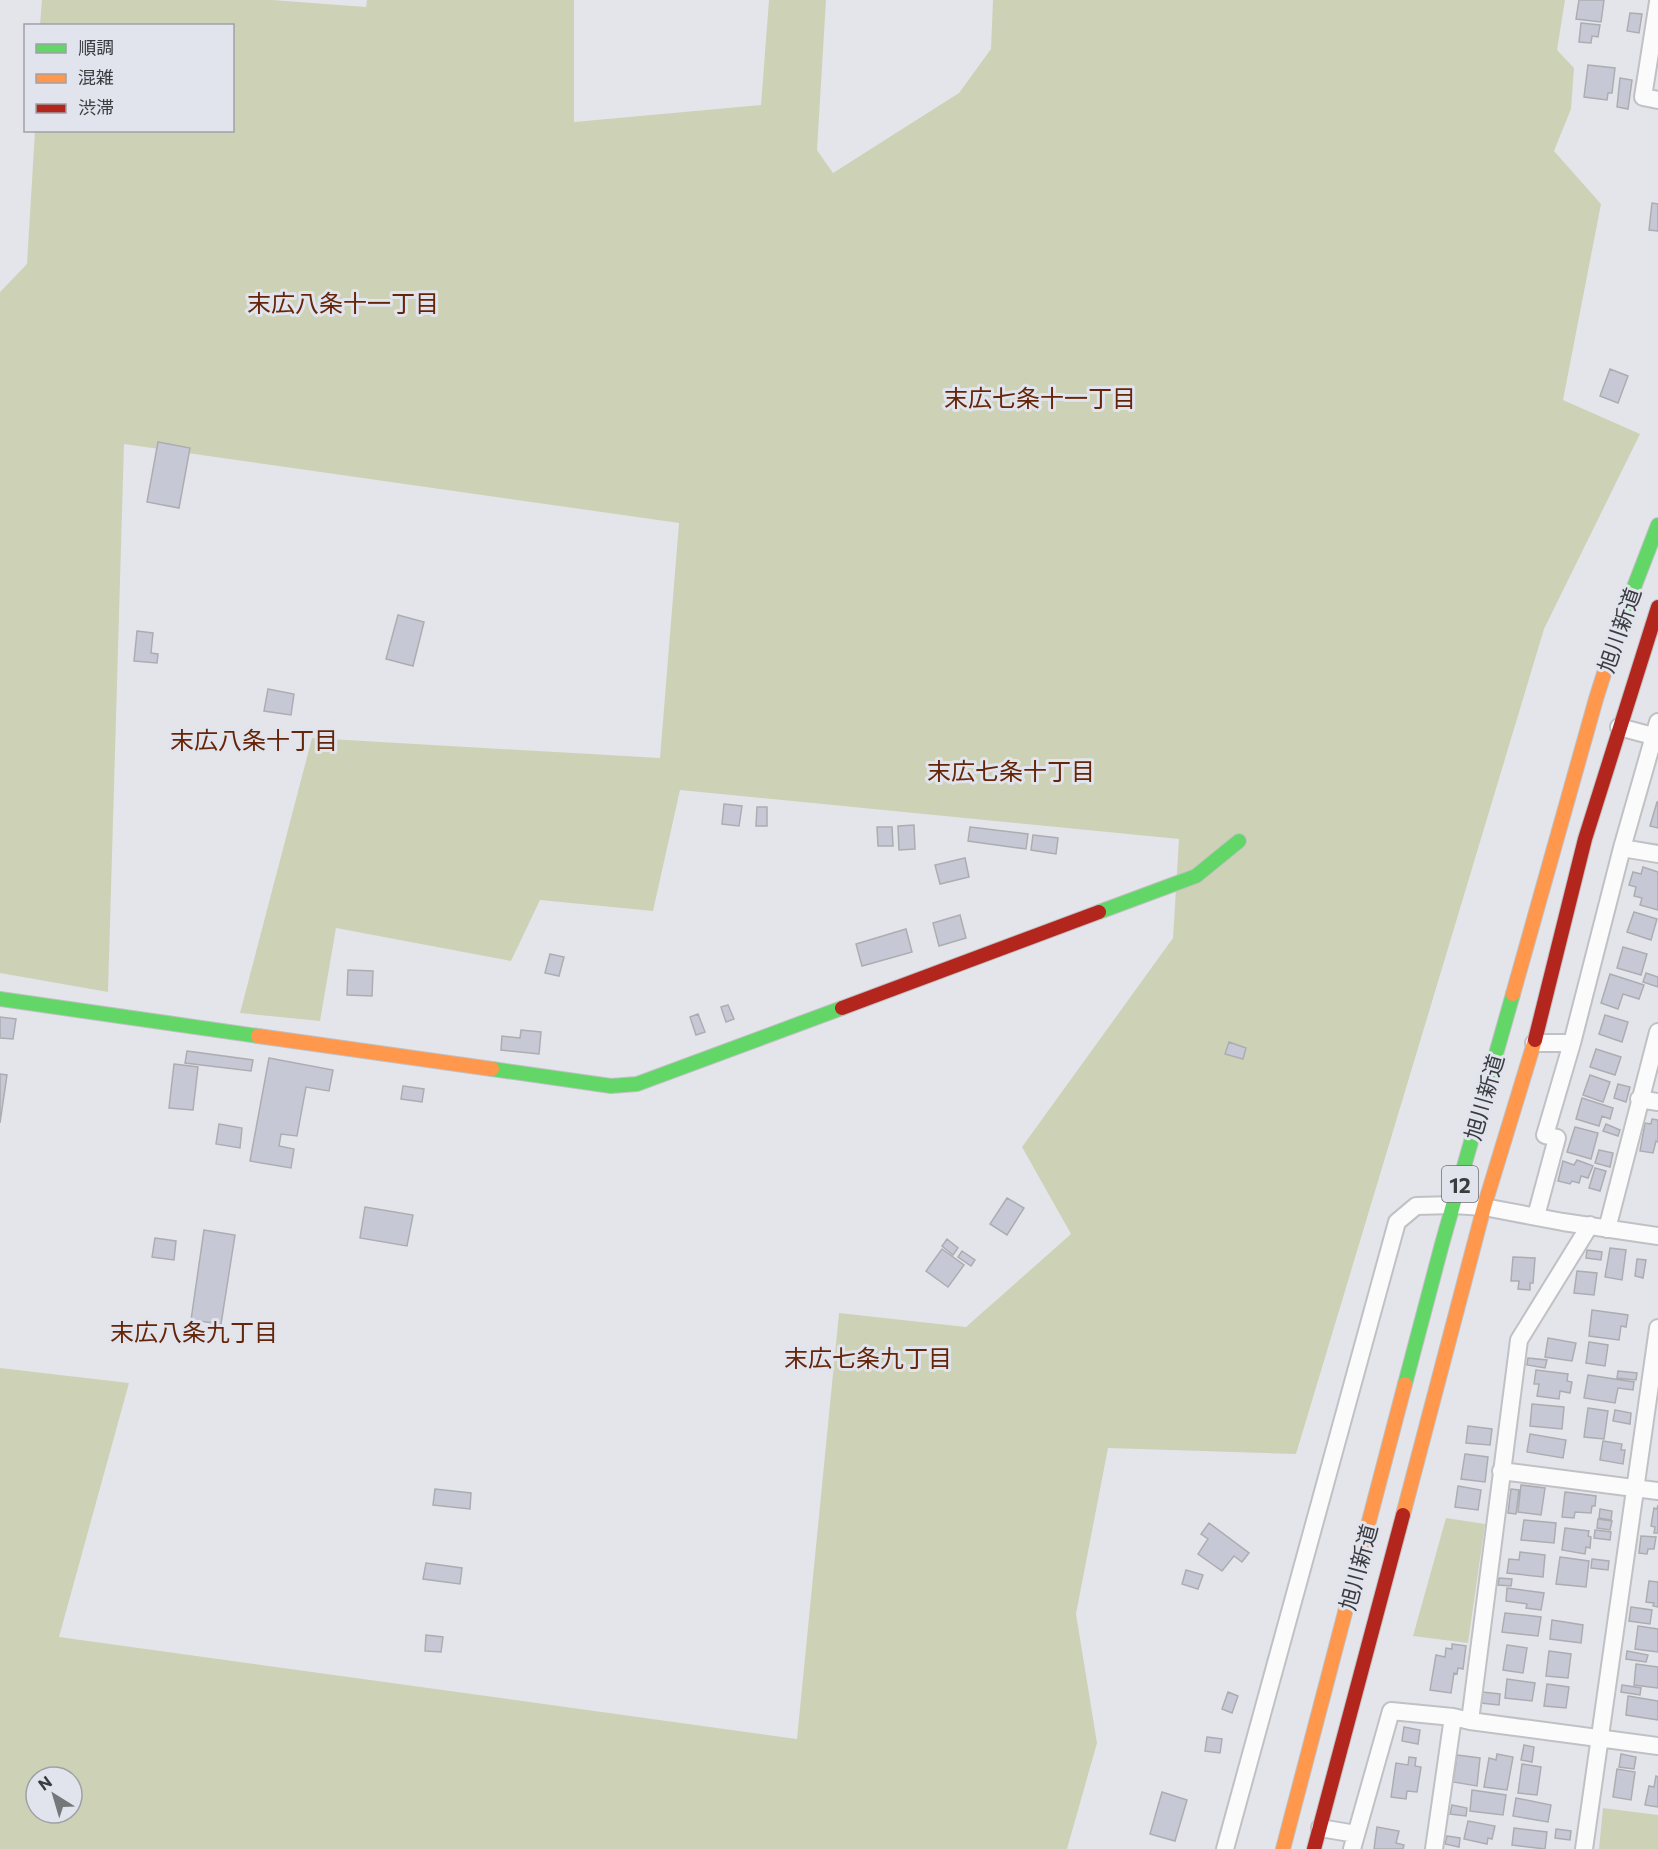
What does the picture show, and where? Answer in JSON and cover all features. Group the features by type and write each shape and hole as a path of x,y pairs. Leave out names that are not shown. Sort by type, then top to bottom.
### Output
{"main road":[{"name":"旭川新道","path":"1283,1849 1436,1267 1596,699 1622,617 1658,525"},
{"name":"旭川新道","path":"1314,1849 1484,1207 1534,1043 1585,839 1658,608"},
{"path":"0,999 611,1086 637,1084 1196,876 1239,841"}],"street":[{"path":"1658,2 1643,98 1658,100"},
{"path":"1536,1216 1557,1138 1545,1136 1656,729 1619,727"},
{"path":"1622,848 1658,854"},
{"path":"1470,1721 1519,1340 1598,1227 1640,1100 1658,1032"},
{"path":"1534,1043 1572,1043"},
{"path":"1640,1100 1658,1102"},
{"path":"1225,1849 1397,1222 1416,1206 1454,1205 1484,1207 1563,1222 1658,1236"},
{"path":"1584,1849 1658,1328"},
{"path":"1501,1471 1658,1491"},
{"path":"1320,1828 1354,1841 1391,1711 1453,1717 1658,1746"},
{"path":"1434,1849 1453,1717"}],"green space":[{"path":"42,0 272,0 366,7 367,0 574,0 574,122 761,105 769,0 826,0 817,150 833,173 959,93 991,49 993,0 1565,0 1557,50 1574,68 1571,109 1554,151 1601,204 1563,400 1640,434 1544,629 1296,1454 1108,1448 1076,1614 1097,1743 1067,1849 0,1849 0,1368 129,1383 59,1637 797,1739 839,1313 966,1327 1071,1234 1022,1147 1173,938 1179,839 680,790 653,911 540,900 511,961 336,928 320,1021 240,1013 312,738 660,758 679,523 124,444 108,992 0,973 0,292 27,264 35,132 234,132 234,24 40,24"},
{"path":"1446,1518 1485,1524 1468,1643 1413,1636"},
{"path":"1603,1808 1658,1815 1658,1849 1599,1849"}],"building":[{"path":"1579,0 1604,0 1601,22 1576,19"},
{"path":"1630,13 1642,14 1639,33 1627,31"},
{"path":"1581,23 1600,25 1598,37 1592,36 1591,43 1579,42"},
{"path":"1588,65 1615,68 1612,93 1608,93 1607,100 1584,97"},
{"path":"1620,78 1632,80 1628,109 1617,107"},
{"path":"1652,203 1658,204 1658,231 1649,230"},
{"path":"1610,369 1628,376 1618,403 1600,396"},
{"path":"158,442 190,448 179,508 147,502"},
{"path":"398,615 424,622 413,666 386,659"},
{"path":"137,631 153,633 151,653 158,654 157,663 134,661"},
{"path":"268,689 294,694 291,715 264,711"},
{"path":"1658,802 1658,828 1650,826"},
{"path":"724,804 742,806 739,826 722,824"},
{"path":"757,807 767,807 767,826 756,826"},
{"path":"914,825 915,849 899,850 898,826"},
{"path":"877,827 892,827 893,846 878,846"},
{"path":"970,827 1028,834 1026,849 968,841"},
{"path":"1033,835 1058,838 1056,854 1031,850"},
{"path":"965,858 969,877 940,884 935,865"},
{"path":"1643,867 1658,872 1658,910 1640,905 1642,898 1634,896 1636,887 1629,885 1633,872 1641,874"},
{"path":"1634,912 1657,919 1651,940 1627,932"},
{"path":"960,915 966,938 939,946 933,923"},
{"path":"906,929 912,952 862,966 856,944"},
{"path":"1623,947 1647,954 1641,975 1617,968"},
{"path":"550,954 564,957 559,976 545,973"},
{"path":"348,970 373,971 372,996 347,995"},
{"path":"1646,973 1658,977 1658,987 1643,982"},
{"path":"1610,974 1644,985 1639,999 1623,994 1618,1009 1601,1003"},
{"path":"728,1005 734,1019 726,1022 721,1007"},
{"path":"698,1014 705,1032 696,1035 690,1017"},
{"path":"1605,1015 1628,1022 1622,1042 1599,1034"},
{"path":"0,1017 16,1019 13,1039 0,1038"},
{"path":"521,1030 541,1032 539,1054 501,1050 502,1036 520,1038"},
{"path":"1229,1042 1246,1048 1243,1059 1225,1054"},
{"path":"1596,1049 1621,1057 1615,1075 1590,1067"},
{"path":"187,1051 253,1060 251,1071 185,1063"},
{"path":"269,1058 333,1070 329,1091 306,1087 297,1136 281,1134 279,1146 294,1149 291,1168 250,1161"},
{"path":"174,1064 198,1067 193,1110 169,1108"},
{"path":"0,1074 7,1075 0,1123"},
{"path":"1590,1075 1610,1082 1603,1102 1583,1095"},
{"path":"1618,1084 1630,1087 1626,1102 1614,1098"},
{"path":"403,1086 424,1089 422,1102 401,1099"},
{"path":"1582,1098 1613,1108 1610,1119 1602,1116 1599,1126 1576,1119"},
{"path":"1652,1119 1658,1120 1658,1142 1656,1141 1653,1153 1640,1151 1645,1123 1651,1124"},
{"path":"219,1124 242,1128 240,1148 216,1144"},
{"path":"1606,1124 1620,1130 1618,1136 1603,1131"},
{"path":"1575,1127 1598,1133 1591,1159 1567,1152"},
{"path":"1599,1150 1613,1153 1610,1167 1595,1163"},
{"path":"1577,1160 1593,1166 1588,1178 1581,1176 1579,1183 1572,1181 1570,1184 1558,1181 1563,1161 1574,1165"},
{"path":"1595,1168 1606,1171 1600,1191 1589,1188"},
{"path":"1007,1198 1024,1208 1007,1235 990,1224"},
{"path":"365,1207 413,1215 407,1246 360,1238"},
{"path":"204,1230 235,1235 221,1324 191,1320"},
{"path":"155,1238 176,1241 174,1260 152,1257"},
{"path":"947,1239 958,1248 953,1255 942,1246"},
{"path":"1610,1248 1626,1250 1622,1280 1605,1277"},
{"path":"942,1249 964,1265 948,1287 926,1271"},
{"path":"1587,1250 1602,1252 1601,1260 1586,1258"},
{"path":"962,1251 975,1260 971,1266 958,1257"},
{"path":"1513,1257 1535,1258 1533,1283 1530,1283 1530,1290 1518,1289 1519,1281 1511,1281"},
{"path":"1637,1259 1646,1260 1643,1278 1635,1276"},
{"path":"1577,1271 1597,1273 1594,1295 1574,1293"},
{"path":"1592,1310 1628,1315 1626,1327 1621,1326 1619,1340 1589,1336"},
{"path":"1548,1338 1576,1343 1572,1361 1545,1357"},
{"path":"1589,1342 1608,1345 1605,1366 1586,1363"},
{"path":"1528,1358 1547,1360 1545,1368 1527,1365"},
{"path":"1536,1370 1568,1374 1567,1381 1572,1382 1570,1393 1560,1391 1559,1399 1537,1396 1539,1384 1534,1384"},
{"path":"1618,1371 1637,1373 1636,1380 1617,1378"},
{"path":"1588,1375 1634,1382 1633,1390 1618,1388 1615,1403 1584,1398"},
{"path":"1532,1404 1564,1407 1562,1429 1530,1426"},
{"path":"1588,1408 1608,1411 1604,1439 1584,1437"},
{"path":"1615,1410 1631,1413 1630,1424 1613,1421"},
{"path":"1468,1426 1492,1429 1490,1445 1466,1443"},
{"path":"1530,1434 1566,1440 1563,1458 1527,1452"},
{"path":"1603,1441 1622,1444 1621,1450 1625,1450 1623,1464 1600,1460"},
{"path":"1465,1454 1488,1457 1485,1482 1461,1479"},
{"path":"1521,1485 1545,1488 1541,1515 1518,1512"},
{"path":"1458,1486 1481,1490 1478,1510 1455,1507"},
{"path":"435,1489 471,1493 470,1509 433,1505"},
{"path":"1511,1489 1519,1490 1516,1514 1508,1513"},
{"path":"1565,1492 1596,1496 1595,1506 1592,1506 1591,1513 1575,1512 1574,1518 1562,1517"},
{"path":"1658,1505 1658,1533 1654,1533 1655,1527 1651,1526 1654,1508 1657,1509"},
{"path":"1600,1509 1612,1511 1611,1520 1599,1518"},
{"path":"1598,1519 1612,1521 1610,1530 1597,1528"},
{"path":"1524,1520 1556,1523 1554,1543 1521,1540"},
{"path":"1209,1523 1249,1553 1242,1562 1234,1556 1222,1571 1198,1554 1208,1539 1201,1534"},
{"path":"1565,1528 1589,1531 1590,1548 1586,1547 1585,1554 1562,1550"},
{"path":"1595,1530 1611,1532 1610,1540 1594,1538"},
{"path":"1641,1536 1656,1537 1654,1549 1648,1549 1647,1554 1639,1553"},
{"path":"1520,1552 1545,1555 1543,1577 1507,1573 1509,1559 1519,1560"},
{"path":"1560,1557 1589,1561 1586,1587 1556,1584"},
{"path":"1592,1559 1609,1561 1608,1570 1591,1568"},
{"path":"426,1563 462,1568 460,1584 423,1579"},
{"path":"1186,1570 1203,1575 1198,1589 1182,1584"},
{"path":"1499,1578 1512,1579 1511,1586 1498,1585"},
{"path":"1649,1581 1658,1582 1658,1607 1653,1606 1654,1603 1646,1602"},
{"path":"1507,1588 1544,1593 1541,1610 1526,1608 1527,1604 1506,1601"},
{"path":"1631,1607 1652,1610 1650,1624 1629,1621"},
{"path":"1505,1613 1541,1617 1538,1636 1502,1632"},
{"path":"1552,1620 1583,1625 1581,1643 1550,1639"},
{"path":"1638,1626 1658,1629 1658,1652 1635,1649"},
{"path":"426,1635 443,1637 441,1652 425,1651"},
{"path":"1452,1644 1466,1646 1463,1669 1458,1668 1457,1674 1454,1673 1451,1693 1430,1690 1436,1655 1445,1657 1446,1648 1452,1649"},
{"path":"1507,1645 1527,1648 1523,1673 1503,1670"},
{"path":"1549,1651 1571,1654 1568,1678 1546,1676"},
{"path":"1627,1651 1648,1655 1646,1662 1626,1659"},
{"path":"1636,1664 1658,1667 1658,1688 1634,1685"},
{"path":"1507,1679 1535,1683 1532,1701 1505,1698"},
{"path":"1547,1684 1569,1687 1566,1708 1544,1706"},
{"path":"1622,1685 1641,1688 1640,1695 1621,1692"},
{"path":"1228,1692 1238,1696 1232,1713 1222,1709"},
{"path":"1482,1692 1500,1694 1499,1705 1481,1703"},
{"path":"1628,1696 1658,1701 1658,1720 1626,1715"},
{"path":"1404,1727 1420,1730 1418,1744 1402,1741"},
{"path":"1207,1737 1222,1739 1220,1753 1205,1751"},
{"path":"1524,1745 1534,1747 1532,1762 1521,1760"},
{"path":"1497,1754 1513,1757 1507,1790 1484,1787 1489,1758 1496,1760"},
{"path":"1621,1754 1636,1757 1634,1769 1619,1767"},
{"path":"1457,1755 1480,1758 1477,1786 1453,1782"},
{"path":"1409,1757 1416,1758 1415,1766 1421,1767 1417,1792 1407,1791 1406,1799 1391,1797 1396,1763 1408,1765"},
{"path":"1522,1764 1541,1767 1537,1795 1518,1793"},
{"path":"1617,1769 1635,1772 1631,1800 1613,1797"},
{"path":"1656,1776 1658,1777 1658,1807 1645,1805 1649,1786 1654,1787"},
{"path":"1472,1790 1506,1795 1503,1815 1470,1811"},
{"path":"1162,1792 1187,1800 1175,1841 1150,1834"},
{"path":"1516,1798 1551,1805 1548,1822 1513,1816"},
{"path":"1452,1805 1467,1808 1466,1816 1450,1814"},
{"path":"1468,1821 1495,1826 1492,1839 1488,1838 1487,1844 1464,1839"},
{"path":"1377,1827 1399,1831 1396,1843 1404,1845 1403,1849 1374,1849"},
{"path":"1514,1828 1547,1832 1545,1849 1512,1845"},
{"path":"1556,1829 1571,1831 1570,1840 1555,1838"},
{"path":"1447,1836 1460,1838 1459,1847 1445,1844"}],"traffic: fast":[{"path":"1619,626 1658,525"},
{"path":"1099,912 1196,876 1239,841"},
{"path":"1405,1384 1513,994"},
{"path":"0,999 258,1036"},
{"path":"492,1069 611,1086 637,1084 842,1008"}],"traffic: slow":[{"path":"1513,994 1596,699 1619,626"},
{"path":"258,1036 492,1069"},
{"path":"1403,1515 1484,1207 1535,1040"},
{"path":"1283,1849 1405,1384"}],"traffic: jam":[{"path":"1535,1040 1585,839 1658,607"},
{"path":"842,1008 1099,912"},
{"path":"1314,1849 1403,1515"}],"district":[{"name":"末広八条十一丁目","path":"343,302"},
{"name":"末広七条十一丁目","path":"1040,397"},
{"name":"末広八条十丁目","path":"254,739"},
{"name":"末広七条十丁目","path":"1011,770"},
{"name":"末広八条九丁目","path":"194,1331"},
{"name":"末広七条九丁目","path":"868,1357"}]}
